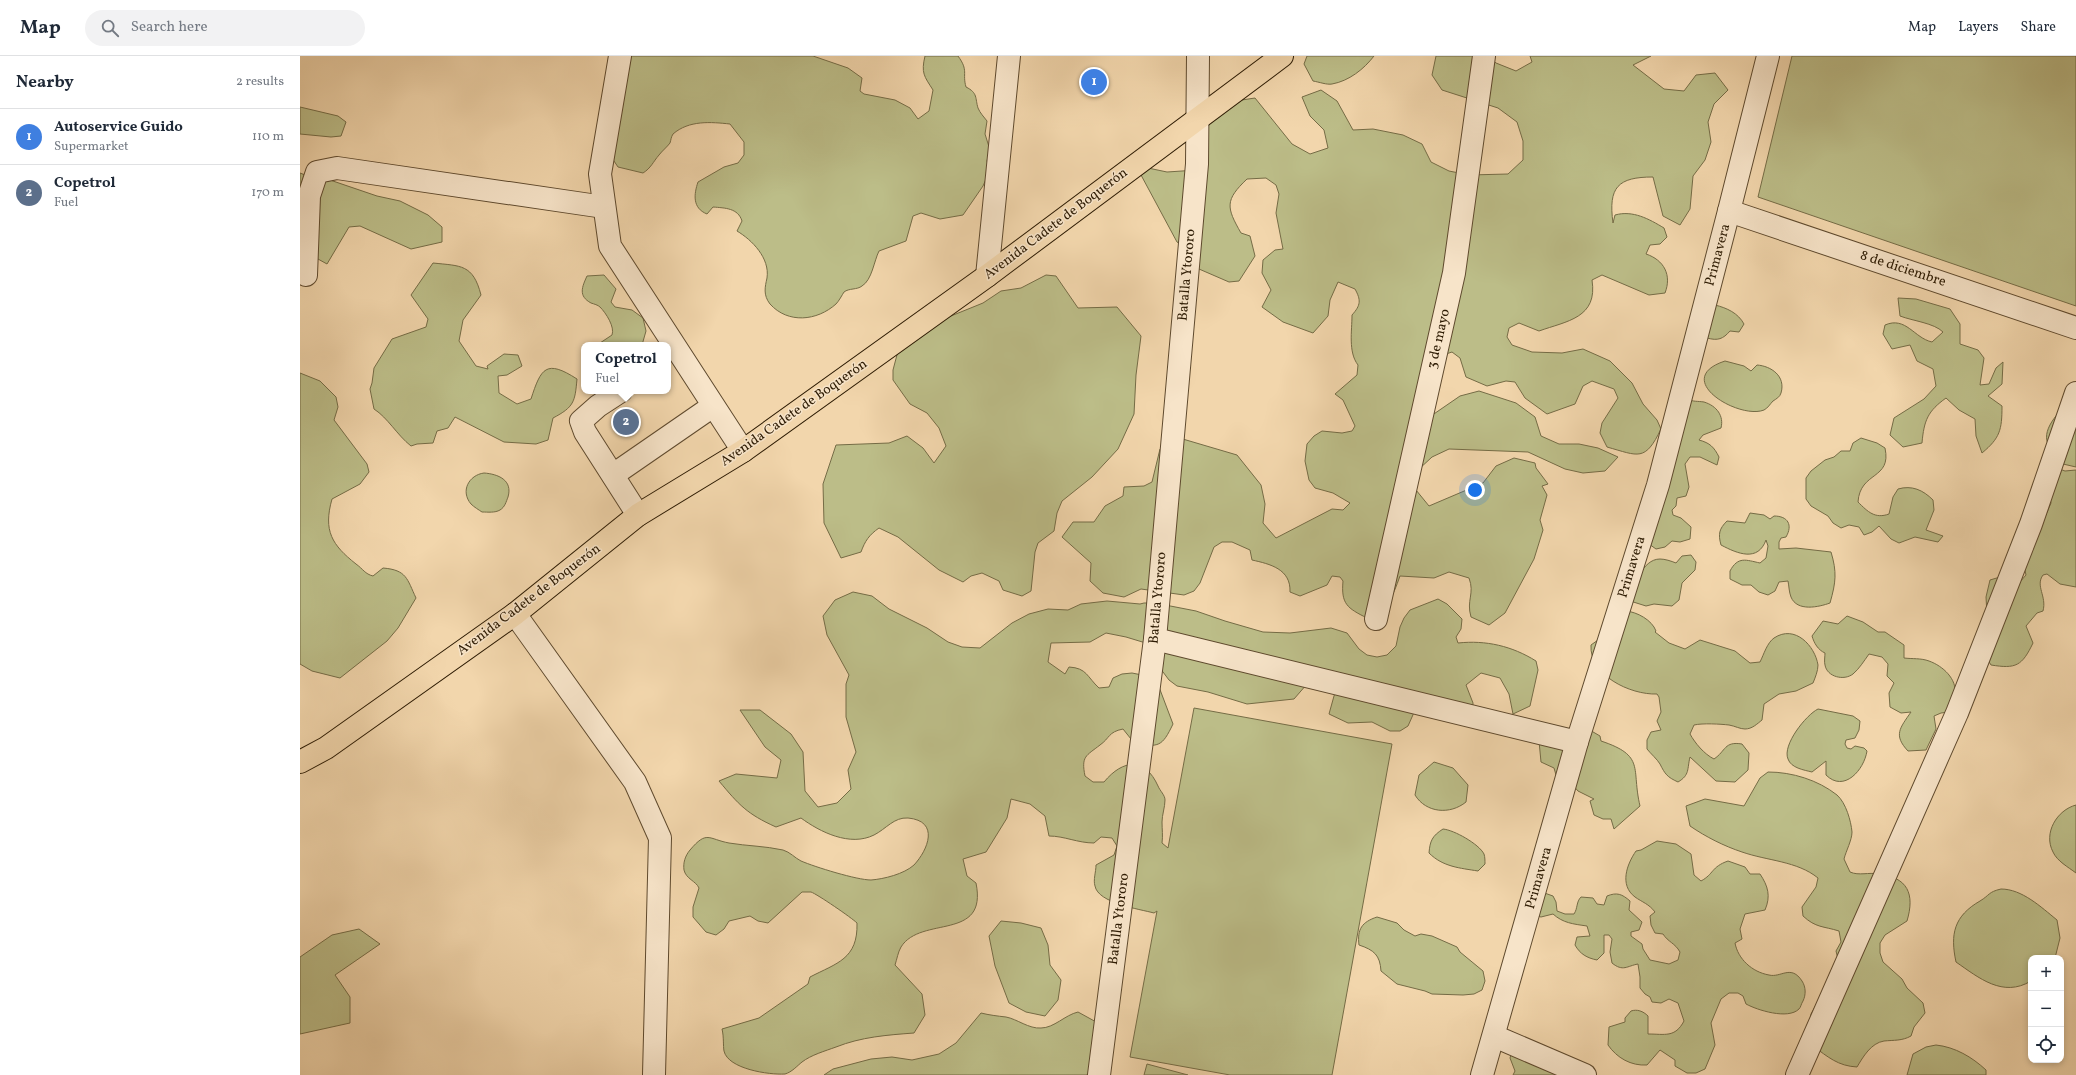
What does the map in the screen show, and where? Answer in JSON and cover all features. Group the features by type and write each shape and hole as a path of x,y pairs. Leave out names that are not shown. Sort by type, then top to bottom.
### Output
{"main road":[{"name":"Avenida Cadete de Boquerón","path":"300,762 326,748 515,614 638,515 743,451 987,276 1282,56"}],"street":[{"path":"620,56 600,174 610,246 665,342"},
{"path":"987,276 1009,56"},
{"name":"Batalla Ytororo","path":"1099,1075 1155,638 1196,172 1198,56"},
{"name":"3 de mayo","path":"1376,619 1454,273 1484,56"},
{"name":"Primavera","path":"1482,1075 1577,742 1658,484 1768,56"},
{"path":"306,275 309,196 317,172 337,168 604,207"},
{"name":"8 de diciembre","path":"1729,211 2076,328"},
{"path":"673,356 713,406 743,451"},
{"path":"1797,1075 1957,713 2031,524 2076,393"},
{"path":"616,394 598,406 582,421 584,432 638,515"},
{"path":"613,475 713,406"},
{"path":"515,614 635,782 660,838 654,1075"},
{"path":"1155,638 1577,742"},
{"path":"1494,1036 1584,1075"}],"green space":[{"path":"623,56 813,56 848,68 862,78 860,91 864,94 895,100 910,108 918,119 929,111 933,90 923,71 925,56 958,56 963,65 966,87 973,91 979,110 987,121 985,134 990,150 987,161 990,170 983,186 963,215 940,219 921,213 913,216 906,241 879,251 870,275 862,286 844,292 836,304 820,314 803,318 785,315 770,304 766,297 766,263 759,250 737,231 742,221 737,213 726,208 713,207 707,214 699,208 695,200 698,182 724,167 738,163 744,155 744,142 730,124 700,123 679,129 671,137 670,143 643,173 618,167 610,155"},
{"path":"1307,56 1374,56 1356,74 1338,82 1325,84 1313,81 1304,64"},
{"path":"1436,56 1488,56 1496,63 1516,71 1532,62 1530,56 1651,56 1633,65 1664,89 1684,91 1696,75 1715,73 1728,90 1714,104 1708,122 1711,142 1705,160 1693,176 1690,209 1680,225 1663,216 1653,177 1631,179 1618,186 1614,193 1612,201 1613,223 1615,215 1628,214 1641,216 1664,228 1667,237 1660,244 1650,245 1646,254 1658,260 1665,269 1668,280 1665,293 1649,295 1602,275 1592,280 1593,293 1590,303 1578,316 1539,331 1519,323 1509,328 1507,337 1512,345 1532,352 1562,353 1583,349 1610,361 1632,383 1643,404 1657,420 1661,429 1655,440 1645,452 1640,454 1627,453 1607,447 1600,433 1602,423 1618,398 1614,389 1592,381 1583,386 1575,404 1547,414 1525,398 1515,382 1506,381 1487,386 1466,377 1460,358 1452,352 1434,358 1428,418 1460,396 1479,391 1516,403 1535,417 1541,436 1559,444 1579,444 1598,448 1618,457 1605,471 1583,473 1565,469 1528,452 1449,449 1432,457 1418,470 1416,490 1429,506 1483,483 1496,466 1514,458 1535,463 1536,468 1548,484 1542,486 1547,495 1540,520 1543,530 1534,559 1505,613 1489,625 1471,617 1469,606 1471,584 1469,578 1449,572 1434,578 1400,576 1389,601 1380,610 1367,618 1350,608 1344,600 1343,581 1340,577 1332,576 1327,585 1300,596 1290,592 1287,578 1278,569 1266,563 1252,560 1250,550 1232,542 1222,542 1214,547 1200,583 1194,591 1184,595 1141,589 1124,597 1103,593 1090,581 1091,563 1062,537 1073,522 1094,522 1105,506 1123,496 1124,487 1144,486 1152,482 1160,449 1176,437 1237,455 1261,485 1265,504 1263,523 1276,538 1332,509 1343,510 1350,503 1333,493 1315,488 1309,480 1305,461 1307,444 1314,436 1322,431 1342,433 1352,431 1355,426 1343,400 1335,394 1357,375 1358,365 1353,354 1351,341 1352,315 1359,302 1355,289 1338,282 1330,300 1328,316 1313,333 1283,322 1262,307 1271,290 1262,273 1263,260 1275,250 1283,249 1276,213 1279,194 1276,185 1266,178 1247,179 1231,198 1230,204 1233,217 1241,233 1250,236 1255,256 1239,281 1229,282 1199,269 1193,261 1191,251 1177,242 1141,175 1148,168 1167,172 1197,170 1201,124 1235,101 1255,98 1292,144 1310,154 1328,148 1324,130 1310,116 1302,97 1321,90 1337,101 1353,130 1373,129 1403,135 1422,144 1431,162 1449,171 1469,175 1508,174 1523,160 1523,141 1517,122 1498,108 1442,90 1432,75"},
{"path":"1792,56 2076,56 2076,306 1758,197"},
{"path":"300,107 338,116 346,122 341,136 331,137 300,134"},
{"path":"300,173 318,180 327,179 377,196 400,201 428,215 442,227 442,242 411,249 360,226 349,227 327,264 300,249"},
{"path":"433,263 464,268 470,272 478,285 481,295 463,320 459,341 476,366 488,369 487,366 504,354 518,355 522,366 507,375 498,376 499,393 517,404 531,399 538,380 546,370 551,368 558,369 577,379 574,399 569,407 553,418 548,440 536,444 504,442 455,417 448,428 437,431 433,443 411,446 384,417 374,409 370,389 374,368 392,339 426,327 428,319 411,295"},
{"path":"604,275 616,289 611,302 615,307 632,310 643,318 646,331 643,342 602,342 612,335 613,332 607,316 598,306 591,303 584,297 582,291 587,276"},
{"path":"1046,275 1056,276 1078,308 1117,307 1141,336 1136,375 1134,414 1118,449 1092,477 1062,501 1057,513 1054,531 1038,543 1035,552 1031,591 1022,596 1003,590 999,581 982,573 971,576 963,582 939,570 898,537 879,528 868,538 861,552 841,558 824,523 823,484 836,445 889,443 907,436 923,448 934,463 946,446 939,428 927,413 910,404 893,380 893,370 898,351 946,318 983,303 1001,291 1021,288"},
{"path":"1898,298 1916,299 1950,309 1960,324 1960,344 1978,350 1984,358 1980,385 1989,384 1996,368 2003,362 2002,384 1988,396 2002,406 1999,433 1993,443 1982,453 1976,436 1975,419 1959,410 1946,398 1935,407 1928,417 1924,428 1922,443 1903,447 1890,435 1894,418 1924,399 1936,386 1933,369 1917,361 1910,345 1892,349 1883,334 1885,325 1899,323 1926,340 1932,342 1943,332 1929,324 1900,316"},
{"path":"1715,305 1728,309 1742,320 1744,324 1739,332 1730,331 1723,338 1707,338"},
{"path":"1725,361 1744,366 1751,371 1757,365 1767,367 1772,370 1779,377 1781,382 1782,387 1780,396 1764,410 1753,412 1726,404 1714,396 1707,387 1704,378 1710,369"},
{"path":"300,373 320,381 336,397 338,407 334,420 367,464 369,472 360,484 332,499 329,510 329,529 335,544 368,574 373,576 383,568 402,573 408,581 416,598 398,628 387,641 340,678 312,671 300,664"},
{"path":"2076,394 2076,467 2063,464 2050,448 2047,441 2047,435 2048,428 2056,416"},
{"path":"1688,399 1709,404 1718,412 1722,424 1721,428 1703,435 1699,440 1711,446 1719,457 1717,465 1700,457 1690,457 1685,464 1689,487 1686,496 1677,498 1676,506 1672,510 1673,515 1681,518 1691,527 1690,539 1680,542 1672,541 1665,547 1656,549 1649,544"},
{"path":"1861,438 1877,443 1885,448 1886,458 1884,466 1880,471 1864,485 1860,492 1858,502 1872,514 1880,516 1889,514 1893,497 1898,489 1913,488 1921,491 1933,500 1934,510 1926,530 1943,536 1938,542 1915,537 1899,543 1891,539 1879,526 1872,532 1864,535 1859,527 1849,525 1841,528 1833,523 1828,516 1811,506 1806,499 1806,478 1811,471 1825,460 1834,457 1841,451 1850,451 1853,443"},
{"path":"2057,468 2065,471 2076,470 2076,587 2060,584 2047,574 2043,575 2040,583 2044,601 2043,611 2037,613 2026,626 2033,643 2029,651 2021,661 2012,666 1991,665 1982,650 1987,615 1986,597 1990,580 2000,577 2019,583 2026,575 2024,566 2051,503 2049,493"},
{"path":"484,473 503,479 508,486 509,491 506,503 498,511 482,512 471,504 466,494 466,489 470,480 479,474"},
{"path":"1750,513 1764,515 1770,519 1774,516 1779,516 1786,519 1789,529 1786,537 1781,538 1779,542 1779,549 1796,548 1831,552 1835,577 1834,589 1830,603 1814,607 1803,607 1798,605 1791,597 1788,581 1779,582 1775,591 1768,595 1759,592 1751,585 1742,585 1730,579 1730,571 1739,561 1746,560 1760,563 1766,558 1768,546 1766,540 1762,547 1753,554 1741,553 1721,545 1720,532 1724,524 1727,521 1745,523"},
{"path":"1691,555 1696,562 1695,570 1682,583 1679,600 1672,606 1654,604 1646,606 1627,600 1639,575 1648,564 1654,560 1660,559 1676,563 1682,556"},
{"path":"853,592 872,596 889,609 927,628 948,642 962,647 980,648 1012,623 1029,614 1048,609 1068,610 1081,604 1107,601 1140,604 1155,603 1196,611 1263,632 1290,633 1331,628 1347,633 1359,649 1367,655 1377,657 1387,655 1396,646 1400,627 1410,610 1438,599 1447,604 1462,619 1461,629 1456,637 1458,643 1489,643 1518,651 1536,661 1538,670 1530,706 1513,714 1509,694 1500,678 1481,673 1466,685 1473,703 1472,722 1416,708 1408,726 1400,731 1390,731 1372,722 1348,723 1329,714 1341,678 1307,684 1294,699 1247,704 1208,692 1177,686 1169,680 1157,664 1149,644 1106,633 1090,642 1051,643 1048,662 1065,674 1069,667 1080,669 1099,688 1109,687 1113,678 1122,674 1132,673 1142,675 1159,687 1173,724 1166,737 1159,744 1155,745 1135,744 1123,729 1118,730 1088,754 1084,760 1084,769 1085,776 1093,782 1104,782 1111,774 1119,769 1133,764 1147,770 1153,777 1165,798 1162,819 1162,843 1168,848 1194,708 1392,744 1332,1075 1230,1075 1130,1057 1157,911 1154,913 1120,904 1103,897 1098,892 1094,884 1096,865 1114,855 1117,846 1112,838 1101,837 1094,843 1049,836 1045,816 1030,804 1011,799 1007,818 986,852 963,859 967,876 976,883 977,901 972,913 963,921 910,937 899,951 895,965 922,994 925,1015 914,1033 874,1037 845,1044 810,1057 785,1074 750,1070 733,1062 727,1057 724,1051 722,1029 759,1018 808,984 810,977 844,958 854,945 857,923 849,916 811,892 802,892 768,923 758,921 750,916 729,921 724,929 716,935 706,932 693,917 693,907 699,888 687,876 684,870 688,852 700,840 704,838 712,838 729,843 783,850 801,861 846,876 871,880 894,876 910,868 919,859 927,844 928,830 924,824 918,820 908,818 894,821 874,835 855,839 845,839 826,833 801,818 776,827 750,813 719,781 736,774 777,778 781,760 765,747 740,710 760,710 791,734 803,752 805,791 818,807 837,803 851,789 848,770 856,752 846,717 846,684 849,675 827,635 823,616 835,600"},
{"path":"1626,611 1635,613 1648,620 1654,627 1655,632 1669,643 1685,649 1700,640 1735,651 1750,663 1760,662 1769,643 1774,638 1782,634 1796,635 1803,639 1813,651 1818,665 1813,683 1796,691 1779,694 1764,704 1762,720 1754,726 1741,729 1731,725 1694,725 1690,734 1694,741 1714,759 1728,745 1736,743 1742,744 1749,753 1748,770 1735,782 1716,781 1690,757 1685,777 1678,782 1667,775 1659,762 1647,749 1647,740 1651,732 1661,730 1657,721 1661,712 1659,697 1657,694 1635,691 1613,681 1604,674 1592,656 1591,645 1598,640 1604,623"},
{"path":"1847,616 1863,622 1878,632 1885,632 1904,645 1904,658 1920,659 1934,663 1948,674 1954,683 1954,701 1949,712 1934,716 1936,729 1926,750 1908,751 1903,745 1899,736 1901,727 1911,712 1901,713 1890,707 1889,693 1894,683 1887,676 1888,664 1882,657 1869,654 1853,674 1845,677 1836,677 1826,669 1825,653 1820,650 1812,636 1823,621 1838,624"},
{"path":"1818,709 1853,716 1860,721 1859,730 1855,738 1846,740 1845,744 1847,748 1851,749 1855,746 1864,748 1867,751 1862,765 1857,772 1846,780 1840,782 1833,780 1826,775 1826,761 1812,772 1795,767 1788,759 1788,746 1796,731 1807,717"},
{"path":"1588,729 1600,736 1601,741 1625,752 1631,758 1634,765 1640,806 1614,829 1611,819 1603,819 1594,815 1590,801 1594,799 1578,791 1571,783 1556,775 1554,768 1541,762 1539,741 1558,730"},
{"path":"1434,762 1453,768 1468,785 1466,802 1453,809 1439,810 1425,806 1415,795 1419,775"},
{"path":"1768,772 1786,773 1813,781 1837,795 1845,807 1852,832 1844,859 1850,872 1857,874 1871,873 1888,876 1896,879 1907,888 1910,903 1907,921 1885,935 1880,943 1880,953 1883,962 1902,979 1907,988 1923,1003 1925,1013 1914,1027 1911,1036 1901,1040 1884,1041 1875,1044 1871,1047 1857,1067 1839,1063 1813,1046 1810,1024 1811,1014 1839,963 1836,951 1841,942 1839,931 1816,925 1803,916 1802,907 1816,887 1818,878 1801,868 1752,855 1729,847 1690,826 1686,806 1705,799 1744,806 1760,778"},
{"path":"2076,805 2076,873 2057,858 2050,845 2050,837 2051,830 2058,817 2069,808"},
{"path":"1443,829 1466,838 1481,850 1484,854 1485,864 1478,871 1458,868 1446,864 1434,858 1429,853 1432,839"},
{"path":"1657,841 1676,844 1691,854 1694,875 1701,881 1715,868 1728,861 1745,867 1750,874 1760,874 1768,891 1767,905 1765,910 1745,914 1740,929 1742,939 1735,943 1737,949 1747,964 1757,971 1769,975 1790,972 1794,973 1802,981 1805,988 1805,996 1800,1008 1788,1014 1772,1013 1746,1004 1743,996 1738,993 1729,993 1721,999 1711,1023 1715,1045 1705,1069 1696,1073 1687,1073 1675,1066 1675,1060 1660,1050 1647,1065 1630,1063 1616,1054 1608,1045 1609,1027 1625,1022 1625,1018 1631,1011 1638,1010 1648,1016 1648,1034 1673,1033 1684,1021 1678,1003 1669,999 1661,1003 1652,1002 1650,997 1640,988 1638,964 1622,968 1612,963 1610,952 1612,939 1609,935 1604,935 1604,953 1597,960 1593,959 1587,957 1575,945 1577,937 1590,936 1587,926 1564,921 1553,914 1541,917 1537,916 1536,890 1553,896 1556,902 1557,911 1565,914 1574,914 1578,901 1581,897 1593,898 1597,904 1604,905 1607,896 1619,894 1630,901 1629,910 1642,922 1639,930 1631,932 1631,936 1642,944 1643,949 1650,960 1669,964 1678,960 1680,952 1678,949 1663,934 1655,933 1651,925 1650,916 1655,912 1635,897 1627,887 1626,874 1636,851 1641,850"},
{"path":"1997,890 2009,890 2024,895 2038,904 2057,920 2060,938 2056,955 2028,955 2028,982 2021,986 2001,987 1992,984 1982,980 1956,962 1954,952 1954,934 1959,920 1971,907"},
{"path":"1377,917 1397,923 1404,930 1415,936 1421,934 1432,936 1457,947 1460,952 1483,971 1485,981 1482,990 1474,994 1463,995 1432,994 1397,984 1381,971 1378,957 1369,949 1359,945 1360,930 1364,924"},
{"path":"1001,921 1021,923 1041,928 1048,945 1050,965 1061,980 1058,1000 1045,1016 1026,1012 1009,1003 995,966 989,936"},
{"path":"359,929 380,944 335,975 350,997 350,1023 300,1034 300,957 332,935"},
{"path":"1078,1012 1098,1023 1097,1072 1086,1075 824,1075 833,1069 871,1059 892,1057 912,1060 939,1054 956,1043 981,1013 1006,1017 1032,1027 1041,1028 1055,1024"},
{"path":"1936,1045 1956,1050 1969,1057 1986,1070 1986,1075 1907,1075 1913,1054 1926,1047"},
{"path":"1512,1051 1555,1071 1557,1075 1513,1075 1515,1071 1510,1058"},
{"path":"1147,1064 1188,1075 1144,1075"}],"place":[{"name":"Autoservice Guido","path":"1094,82"},
{"name":"Copetrol","path":"626,422"}]}
